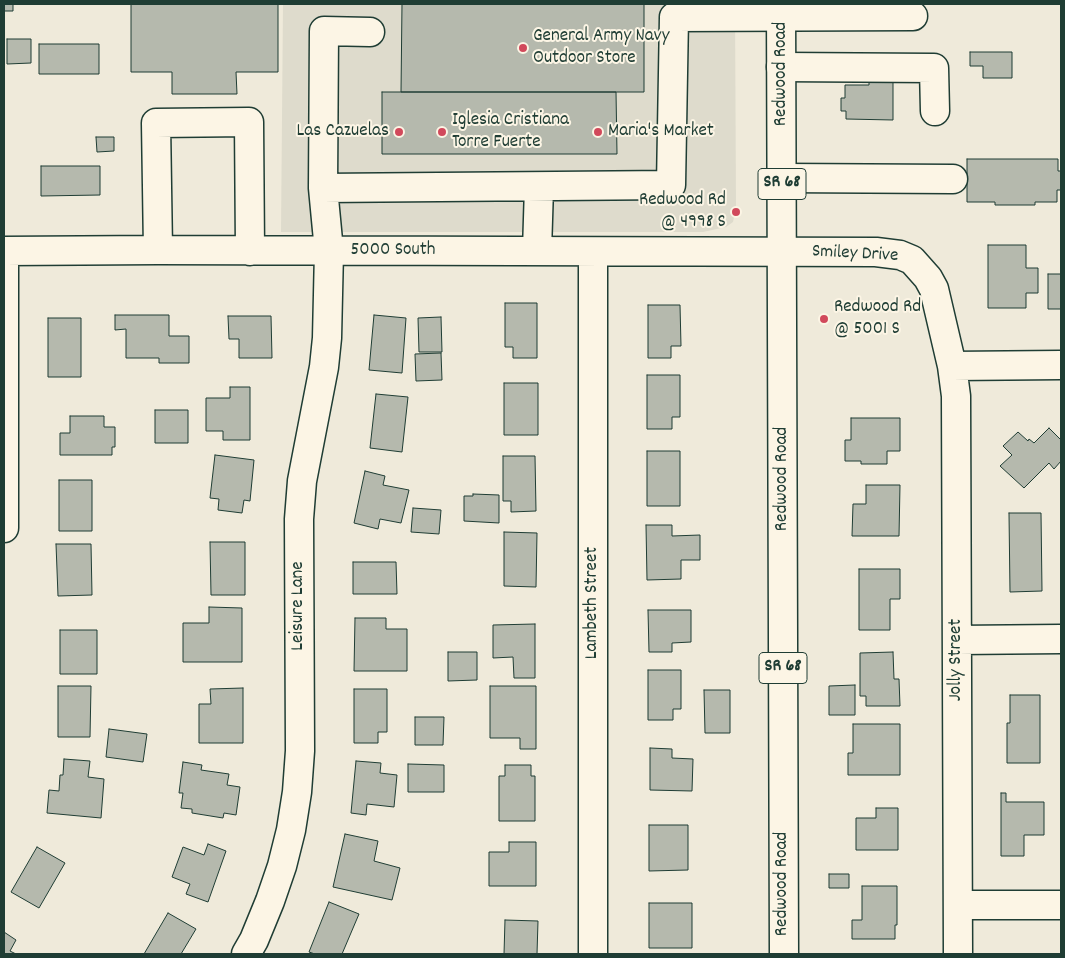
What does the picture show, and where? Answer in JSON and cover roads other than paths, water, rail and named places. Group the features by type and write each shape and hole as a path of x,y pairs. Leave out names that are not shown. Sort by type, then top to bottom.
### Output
{"street":[{"path":"323,188 671,186 674,18 782,10 913,16"},
{"name":"Redwood Road","path":"782,10 784,954"},
{"name":"Leisure Lane","path":"246,954 267,909 282,866 291,830 297,792 300,751 299,519 302,481 328,338 329,251 323,188 324,32 370,32"},
{"path":"781,67 934,68 935,111"},
{"path":"158,250 156,123 249,122 250,250"},
{"path":"782,178 953,179"},
{"path":"538,251 539,187"},
{"path":"4,251 4,528"},
{"name":"5000 South","path":"4,251 782,252"},
{"name":"Lambeth Street","path":"593,252 593,954"},
{"name":"Smiley Drive","path":"782,252 889,253 912,260 928,278 934,289 952,366"},
{"path":"952,366 1061,365"},
{"name":"Jolly Street","path":"952,366 957,423 958,954"},
{"path":"957,640 1061,639"},
{"path":"958,905 1061,905"}],"place":[{"name":"General Army Navy Outdoor Store","path":"523,48"},
{"name":"Las Cazuelas","path":"399,132"},
{"name":"Iglesia Cristiana Torre Fuerte","path":"442,132"},
{"name":"Maria's Market","path":"598,132"},
{"name":"Redwood Rd @ 4998 S","path":"736,212"},
{"name":"Redwood Rd @ 5001 S","path":"824,319"}]}
